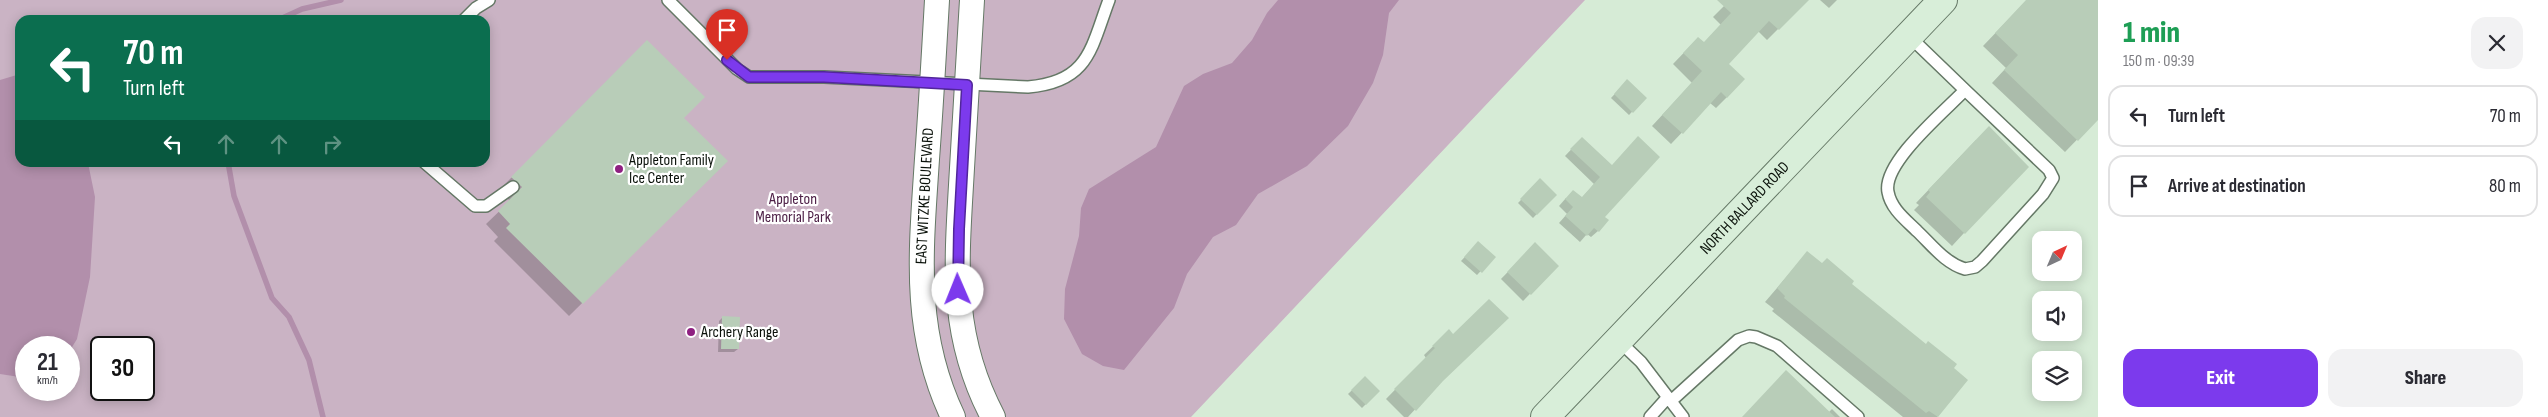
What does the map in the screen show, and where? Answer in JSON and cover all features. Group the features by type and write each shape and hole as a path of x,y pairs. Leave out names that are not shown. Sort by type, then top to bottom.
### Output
{"main road":[{"name":"NORTH BALLARD ROAD","path":"1545,417 1943,0"}],"street":[{"name":"EAST WITZKE BOULEVARD","path":"937,0 924,200 921,299 933,364 953,417"},
{"path":"972,0 959,229 958,310 968,356 993,417"}],"lane":[{"path":"470,15 489,0"},
{"path":"668,0 737,69 749,77 824,77 1028,87 1042,86 1068,77 1078,69 1092,50 1109,0"},
{"path":"1909,36 2048,170 2053,178 2043,194 1982,261 1975,267 1965,270 1946,260 1896,210 1888,193 1887,184 1897,161 1965,90"},
{"path":"430,167 475,206 486,206 513,187"},
{"path":"1650,417 1738,340 1749,336 1777,346 1858,417"},
{"path":"1618,340 1641,362 1683,417"}],"green space":[{"name":"Appleton Memorial Park","path":"0,0 1585,0 1191,417 0,417"}],"shaded area":[{"path":"1278,0 1399,0 1389,13 1383,55 1373,83 1348,126 1307,166 1258,194 1236,225 1213,237 1187,274 1174,308 1124,370 1103,366 1082,354 1064,319 1065,289 1079,236 1081,208 1089,189 1156,147 1184,86 1203,74 1232,63 1252,40 1267,13"},
{"path":"15,76 15,167 89,167 95,197 90,277 78,336 15,336 15,376 0,374 0,80"}],"building":[{"path":"1717,0 1809,0 1779,30 1769,21 1729,64 1745,79 1727,98 1721,92 1683,134 1662,115 1702,71 1683,53 1698,37 1704,42 1731,13"},
{"path":"2026,0 2098,0 2098,120 2078,141 2004,70 2018,55 1995,33"},
{"name":"Appleton Family Ice Center","path":"647,40 705,97 684,118 728,161 583,304 506,228 510,224 498,211 522,187 511,177"},
{"path":"1627,79 1647,98 1633,113 1614,94"},
{"path":"1989,126 2029,167 1965,234 1926,197 1930,192 1928,190"},
{"path":"1638,136 1660,157 1605,217 1609,220 1599,232 1594,228 1587,236 1565,216 1573,207 1565,199 1573,190 1582,197 1600,177 1570,149 1582,137 1612,165"},
{"path":"1540,178 1557,195 1537,215 1520,199"},
{"path":"1478,241 1496,257 1482,273 1464,257"},
{"path":"1535,242 1559,266 1531,295 1507,272"},
{"path":"1807,251 1822,263 1827,258 1854,281 1852,284 1926,344 1928,341 1957,364 1954,368 1968,380 1938,417 1929,411 1926,413 1784,298 1785,296 1777,288"},
{"path":"1489,299 1509,318 1443,381 1416,411 1394,389 1435,348 1432,346 1449,329 1453,334"},
{"path":"722,316 740,317 739,349 721,349"},
{"path":"1786,370 1835,417 1742,417"},
{"path":"1365,376 1380,391 1366,405 1351,390"}],"waterway":[{"path":"289,15 302,9 341,0"},
{"path":"229,167 234,196 272,298 289,317 309,360 323,417"}],"place":[{"name":"Appleton Family Ice Center","path":"619,169"},
{"name":"Archery Range","path":"691,332"}],"route":[{"path":"727,60 742,74 749,77 824,77 967,85 959,229 958,290"}]}
